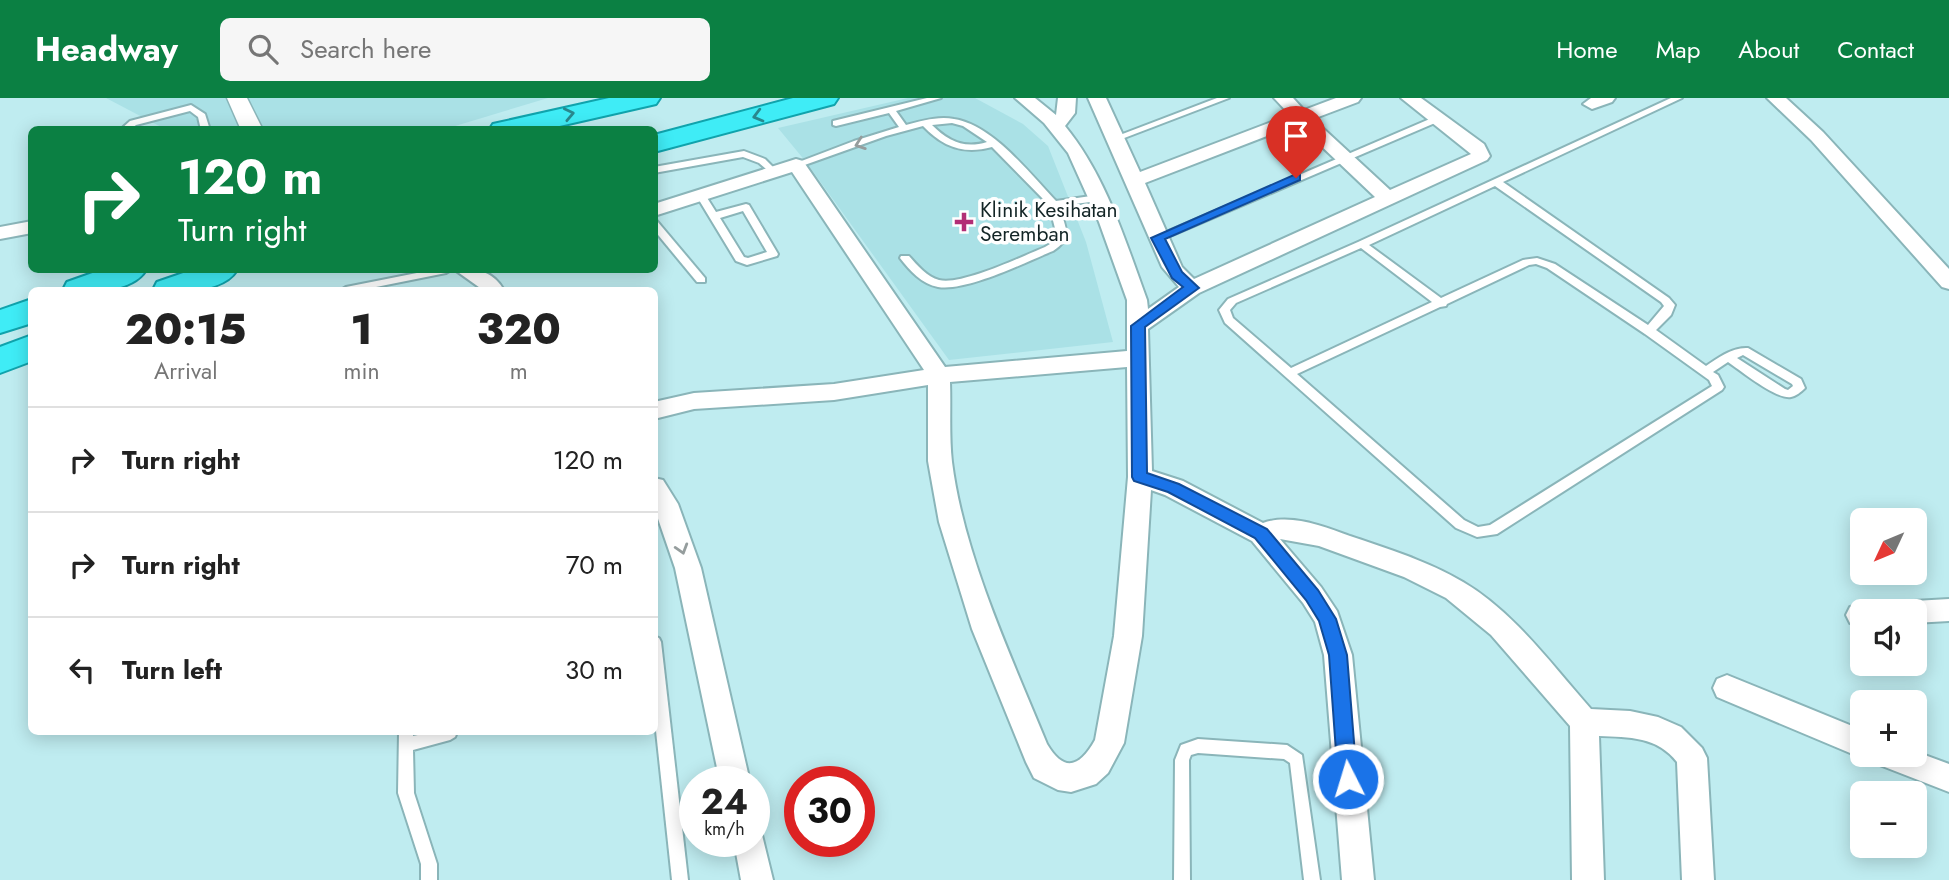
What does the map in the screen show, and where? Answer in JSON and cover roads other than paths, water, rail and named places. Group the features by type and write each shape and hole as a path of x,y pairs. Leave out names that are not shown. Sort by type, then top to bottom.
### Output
{"highway":[{"path":"521,126 646,98"},
{"path":"658,143 820,99"},
{"path":"87,287 122,273"},
{"path":"177,287 213,273"},
{"path":"0,360 28,349"}],"street":[{"path":"237,98 250,126"},
{"path":"658,209 796,165 939,375 940,461 952,522 986,629 1045,768 1058,776 1071,778 1085,774 1098,763 1110,743 1128,636 1140,477 1137,300 1098,198 1077,152 1055,125 1024,98"},
{"path":"1055,125 1063,119 1068,108 1067,98"},
{"path":"1097,98 1135,181 1157,238 1177,275 1192,288"},
{"path":"1283,98 1342,158 1387,198"},
{"path":"1135,181 1352,98"},
{"path":"1138,326 1192,288 1481,156 1478,148 1410,98"},
{"path":"1776,98 1817,136 1949,282"},
{"path":"0,233 28,227"},
{"path":"470,273 485,280 491,287"},
{"path":"658,410 694,401 834,392 939,375 1138,358"},
{"path":"658,396 675,396 694,401"},
{"path":"1140,477 1174,488 1261,534 1312,595 1327,619 1334,637 1358,880"},
{"path":"658,492 667,504 688,568 732,766"},
{"path":"1261,534 1278,528 1321,536 1413,569 1455,590 1500,627 1584,722 1588,880"},
{"path":"1927,611 1949,610"},
{"path":"1727,688 1850,739"},
{"path":"1584,722 1651,727 1669,733 1684,746 1692,758 1698,880"},
{"path":"1921,767 1949,778"},
{"path":"753,857 757,880"}],"lane":[{"path":"836,123 937,98"},
{"path":"1116,138 1225,98"},
{"path":"1290,373 1527,262 1537,261 1551,265 1649,331 1717,382 1719,385 1716,389 1493,530 1478,532 1460,524 1229,320 1224,310 1226,305 1678,98"},
{"path":"129,126 191,108 202,116 205,126"},
{"path":"891,110 905,128"},
{"path":"1157,238 1439,118"},
{"path":"796,165 924,122 953,119 967,124 992,144 1054,204 1062,236 1059,243 1049,249 962,282 940,284 931,281 905,258"},
{"path":"924,122 940,139 958,148 970,149 992,144"},
{"path":"658,169 744,154 762,161 773,172"},
{"path":"1496,182 1665,300 1670,305 1667,312 1649,331"},
{"path":"701,195 743,261 773,254 746,207 715,216"},
{"path":"1054,204 1098,198"},
{"path":"658,228 701,280"},
{"path":"1362,244 1442,304"},
{"path":"361,287 431,273"},
{"path":"1705,372 1728,357 1739,351 1751,353 1797,382 1799,388 1788,394 1781,392 1728,357"},
{"path":"658,679 680,880"},
{"path":"428,735 406,738 406,793 429,863 429,880"},
{"path":"1182,880 1182,760 1186,750 1198,746 1287,752 1297,760 1312,880"}],"place":[{"name":"Klinik Kesihatan Seremban","path":"964,222"}]}
